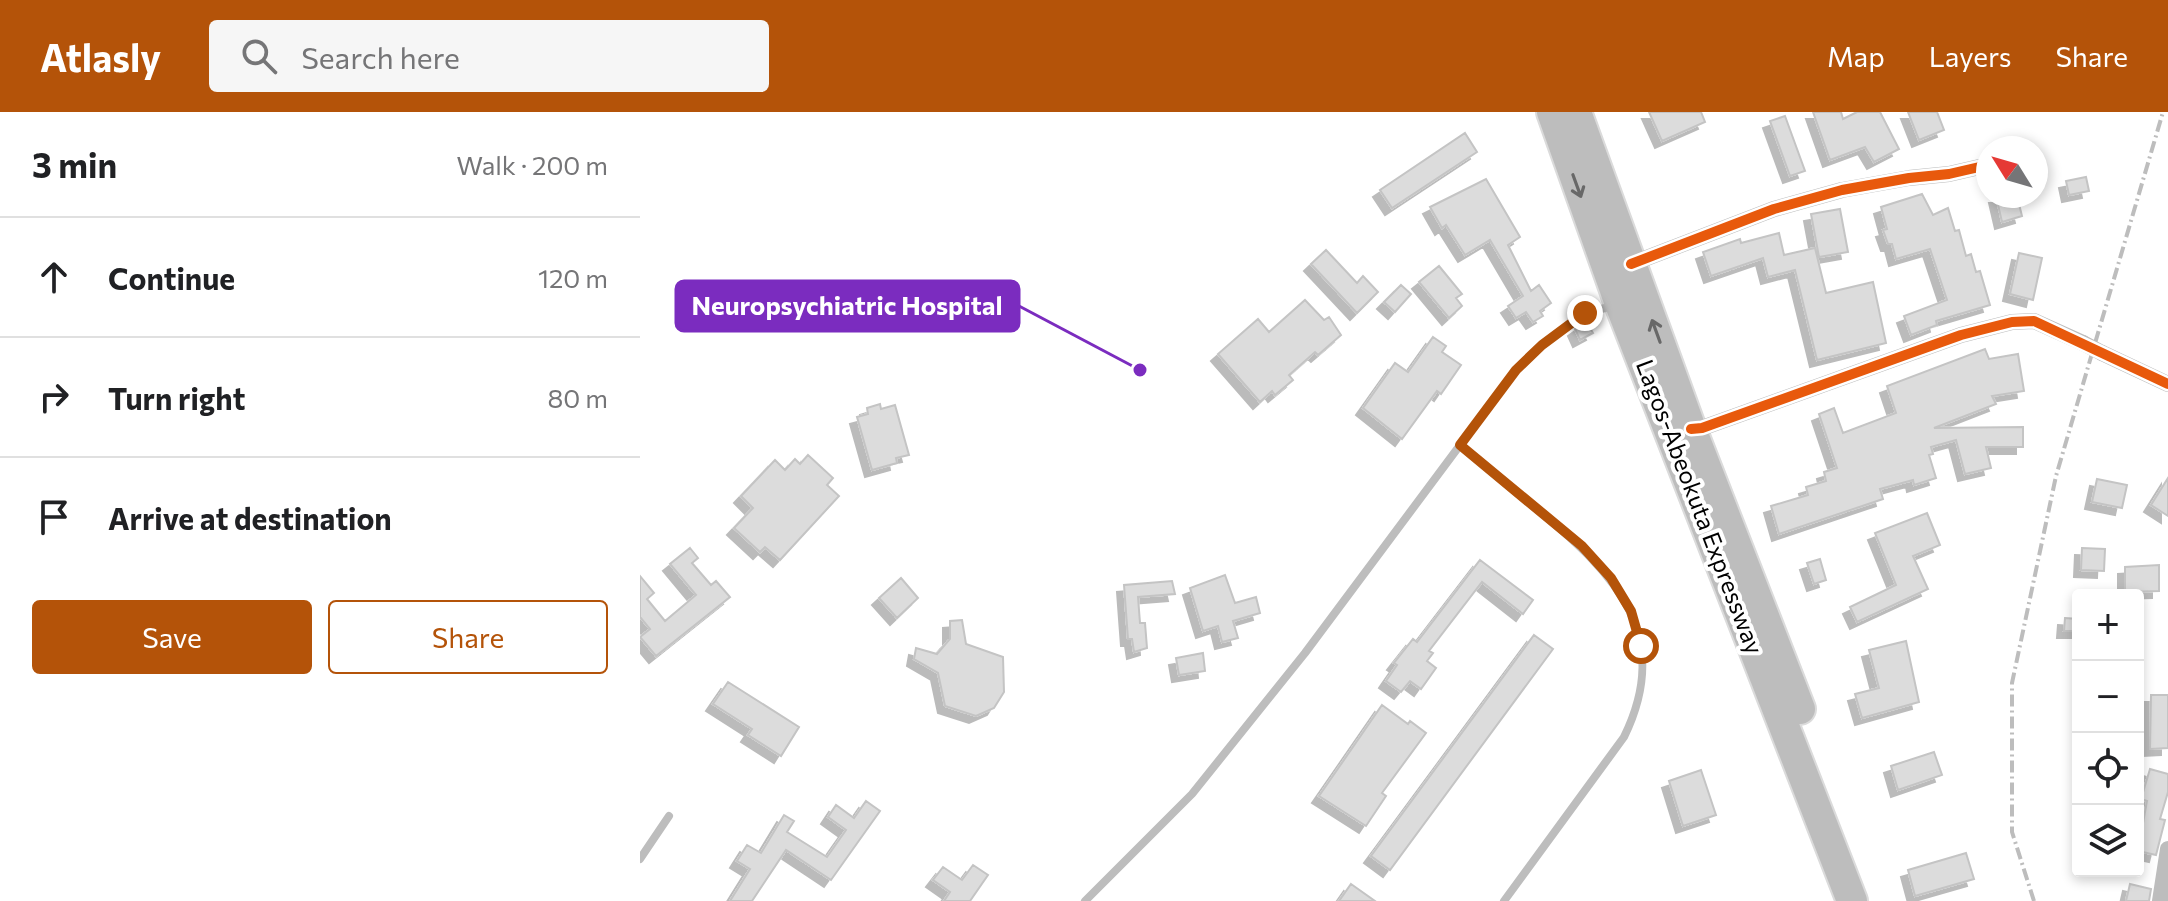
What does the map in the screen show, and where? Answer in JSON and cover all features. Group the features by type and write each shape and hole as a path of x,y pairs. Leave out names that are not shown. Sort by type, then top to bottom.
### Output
{"highway":[{"name":"Lagos-Abeokuta Expressway","path":"1552,112 1620,304 1852,901"},
{"name":"Lagos-Abeokuta Expressway","path":"1576,112 1691,429 1874,901"}],"street":[{"path":"1631,264 1708,232 1842,190 1976,168"},
{"path":"1691,429 1702,428 1961,335 2012,322 2034,321 2168,384"},
{"path":"2160,901 2168,849"}],"lane":[{"path":"1085,901 1192,794 1305,653 1516,370 1542,345 1585,313 1620,304"},
{"path":"1460,445 1582,546 1611,578 1631,611 1641,646 1643,676 1636,711 1624,737 1504,901"},
{"path":"640,859 669,816"}],"building":[{"path":"1649,112 1701,112 1705,122 1662,141"},
{"path":"1813,112 1841,112 1843,119 1857,112 1880,112 1899,149 1874,162 1865,147 1830,160"},
{"path":"1908,112 1937,112 1944,130 1919,140"},
{"path":"1785,116 1805,171 1790,176 1770,121"},
{"path":"1465,133 1477,152 1392,208 1380,190"},
{"path":"2086,177 2089,191 2069,195 2066,181"},
{"path":"1486,179 1520,237 1508,245 1531,291 1539,285 1551,303 1540,311 1543,316 1533,322 1526,312 1516,318 1508,306 1523,296 1490,240 1465,255 1446,225 1442,228 1430,207"},
{"path":"1922,194 1933,215 1948,208 1955,231 1959,230 1966,256 1971,254 1976,272 1980,271 1990,305 1936,321 1937,325 1911,335 1904,316 1947,300 1930,249 1896,259 1892,244 1888,244 1883,230 1887,229 1881,207"},
{"path":"1999,208 2020,208 2022,216 2002,222"},
{"path":"1840,209 1848,252 1819,257 1811,214"},
{"path":"1779,233 1784,255 1815,248 1826,293 1873,282 1886,343 1817,360 1795,270 1768,277 1763,258 1711,276 1703,252 1740,239 1741,243"},
{"path":"1326,250 1357,283 1363,276 1378,292 1357,313 1311,264"},
{"path":"2019,253 2042,258 2033,300 2010,294"},
{"path":"1439,266 1462,294 1456,298 1462,306 1449,318 1419,282"},
{"path":"1401,285 1411,294 1395,312 1384,302"},
{"path":"1305,300 1324,320 1329,317 1341,335 1289,375 1293,380 1275,395 1272,391 1260,402 1218,354 1258,319 1269,332"},
{"path":"1586,321 1593,333 1580,340 1575,329"},
{"path":"1433,337 1446,346 1442,352 1461,365 1441,394 1437,391 1402,439 1363,408 1395,363 1408,372"},
{"path":"1985,349 1989,359 2018,354 2024,391 1992,396 1996,404 1934,428 2023,427 2023,447 1986,447 1991,468 1965,474 1956,440 1931,447 1933,454 1929,455 1936,478 1914,485 1913,480 1880,489 1883,499 1779,534 1771,506 1808,495 1806,487 1826,481 1824,472 1837,468 1819,414 1834,408 1843,433 1896,413 1887,386"},
{"path":"880,404 881,409 895,405 909,455 896,458 897,463 872,470 857,417 868,414 867,408"},
{"path":"808,455 833,478 827,485 839,496 780,560 765,547 760,552 734,528 753,508 741,496 775,460 785,470 795,459 800,464"},
{"path":"2168,478 2168,516 2151,505"},
{"path":"2097,479 2127,485 2122,508 2092,502"},
{"path":"1927,513 1940,545 1913,556 1928,589 1857,622 1850,607 1896,585 1875,533"},
{"path":"690,548 698,558 692,563 711,585 716,581 730,597 656,656 640,637 650,629 640,617 640,576 654,593 647,599 665,621 696,595 670,564"},
{"path":"2082,548 2105,549 2104,571 2081,570"},
{"path":"1820,559 1826,580 1814,584 1807,563"},
{"path":"1480,560 1533,600 1523,614 1482,582 1429,651 1433,653 1427,661 1436,668 1421,689 1410,681 1401,692 1386,681 1397,665 1394,663 1413,639 1417,642"},
{"path":"2159,565 2159,591 2125,589 2125,567"},
{"path":"1225,575 1235,603 1256,597 1260,613 1233,621 1238,638 1222,642 1218,626 1203,631 1190,588"},
{"path":"901,578 918,598 897,618 879,598"},
{"path":"1172,581 1175,594 1138,597 1140,623 1145,623 1147,648 1134,652 1132,639 1128,639 1124,585"},
{"path":"2065,618 2072,619 2072,631 2064,631"},
{"path":"962,620 966,644 1003,657 1004,692 994,708 976,716 945,706 938,673 914,659 916,648 937,654 950,639 950,621"},
{"path":"1534,635 1553,649 1390,870 1371,856"},
{"path":"1906,641 1919,702 1862,718 1855,694 1879,688 1869,650"},
{"path":"1203,653 1205,671 1179,675 1176,658"},
{"path":"728,682 799,727 781,756 748,735 752,729 713,704"},
{"path":"2151,695 2168,695 2168,748 2150,749"},
{"path":"1382,705 1426,733 1382,793 1386,796 1366,826 1319,796"},
{"path":"1934,752 1942,775 1898,790 1891,766"},
{"path":"2150,769 2168,774 2168,792 2160,819 2165,820 2156,855 2144,852 2147,801 2144,800"},
{"path":"1701,770 1716,815 1683,826 1669,781"},
{"path":"866,801 880,811 831,880 786,850 752,901 730,901 750,869 737,861 747,845 761,853 784,815 794,821 787,832 827,857 846,830 828,817 836,805 854,818"},
{"path":"1966,853 1974,879 1915,896 1908,870"},
{"path":"973,865 988,875 970,901 944,901 950,892 933,880 943,867 962,880"},
{"path":"1351,884 1375,901 1339,901"},
{"path":"2130,884 2151,889 2149,901 2126,901"}],"railway":[{"path":"2034,901 2012,832 2012,683 2056,476 2163,112"}],"cycle path":[{"path":"1631,264 1774,209 1842,190 1976,168"},
{"path":"1691,429 1702,428 1961,335 2012,322 2034,321 2168,384"}],"place":[{"name":"Neuropsychiatric Hospital","path":"1140,370"}],"route":[{"path":"1585,313 1542,345 1516,370 1460,445 1582,546 1611,578 1631,611 1641,646"}]}
